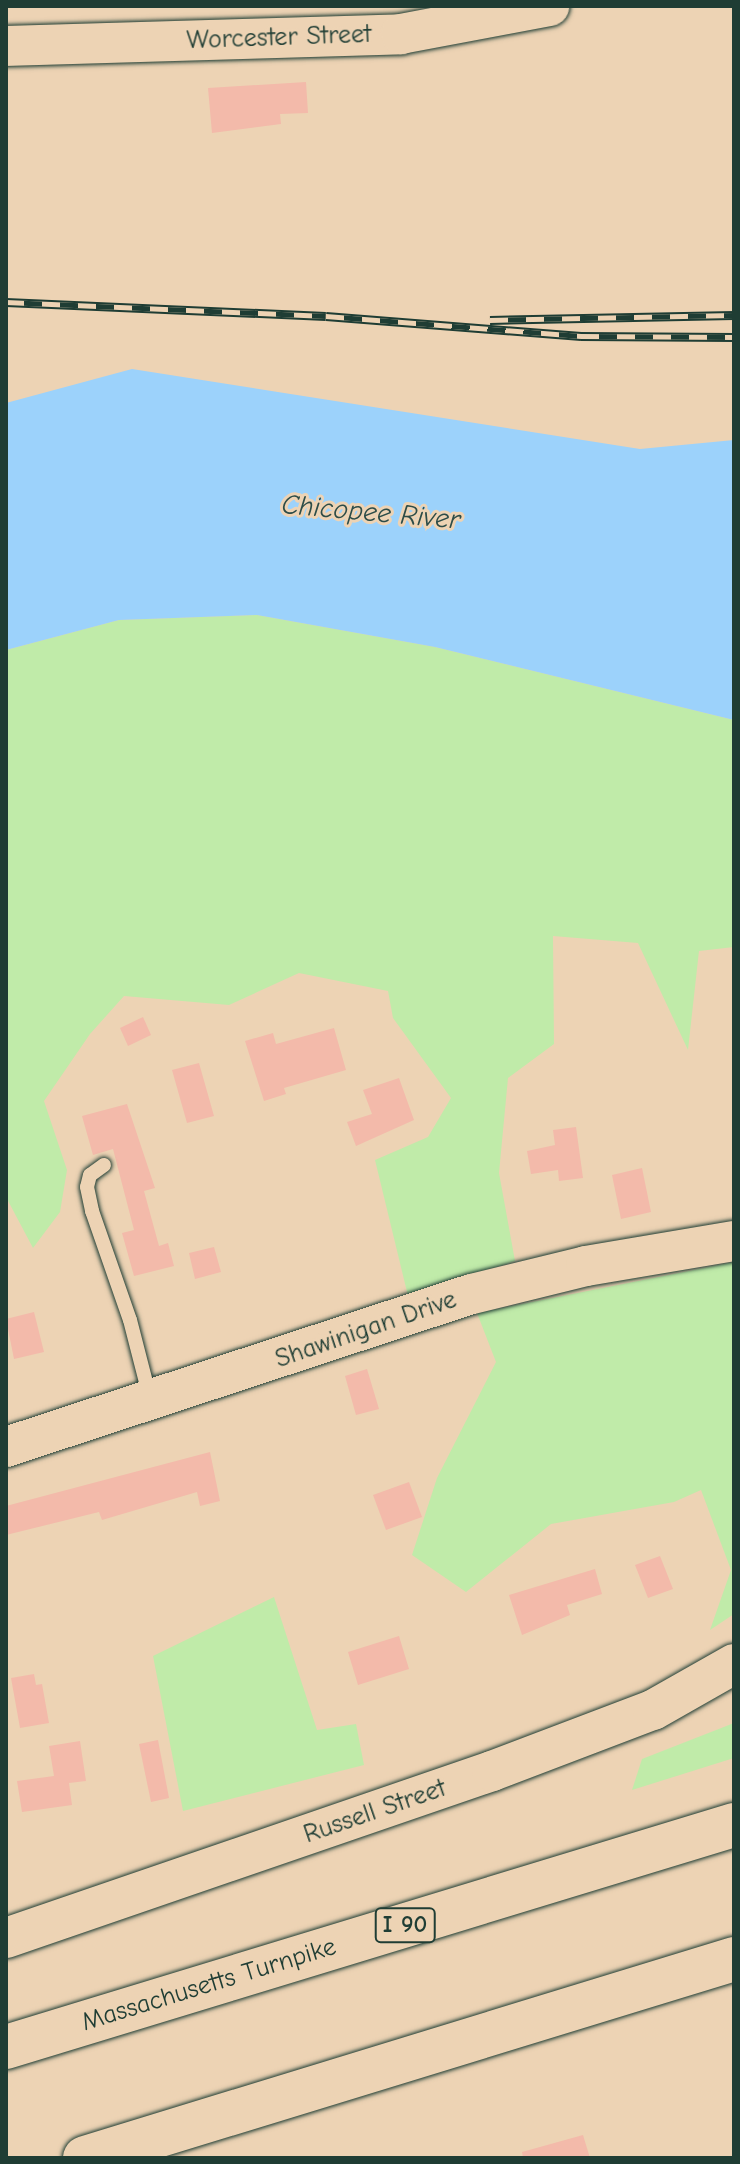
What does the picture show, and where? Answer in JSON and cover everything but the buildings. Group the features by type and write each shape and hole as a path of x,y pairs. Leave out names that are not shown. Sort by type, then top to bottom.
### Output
{"highway":[{"name":"Massachusetts Turnpike","path":"6,2047 734,1825"},
{"path":"94,2155 734,1959"}],"main road":[{"name":"Worcester Street","path":"6,46 412,26 549,6"},
{"name":"Shawinigan Drive","path":"6,1447 152,1403 472,1294 586,1266 734,1241"},
{"name":"Russell Street","path":"6,1938 492,1771 653,1710 734,1664"}],"lane":[{"path":"104,1165 90,1175 87,1187 92,1211 130,1320 152,1403"}],"green space":[{"path":"257,615 435,647 734,720 734,947 699,951 688,1050 638,943 553,936 554,1044 508,1078 499,1173 515,1261 408,1296 375,1160 428,1137 451,1098 393,1018 388,991 299,973 229,1005 124,996 90,1034 44,1101 67,1170 60,1212 33,1248 6,1197 6,650 119,620"},
{"path":"734,1262 734,1614 710,1630 731,1570 701,1490 674,1502 551,1524 466,1592 412,1555 437,1478 496,1362 477,1313"},
{"path":"274,1597 317,1730 356,1724 364,1765 183,1811 153,1656"},
{"path":"734,1723 734,1758 632,1790 642,1759"}],"water":[{"name":"Chicopee River","path":"132,369 640,449 734,440 734,720 435,647 257,615 119,620 6,650 6,403"}],"railway":[{"path":"6,302 326,316 581,336 734,337"},
{"path":"490,320 734,315"}]}
